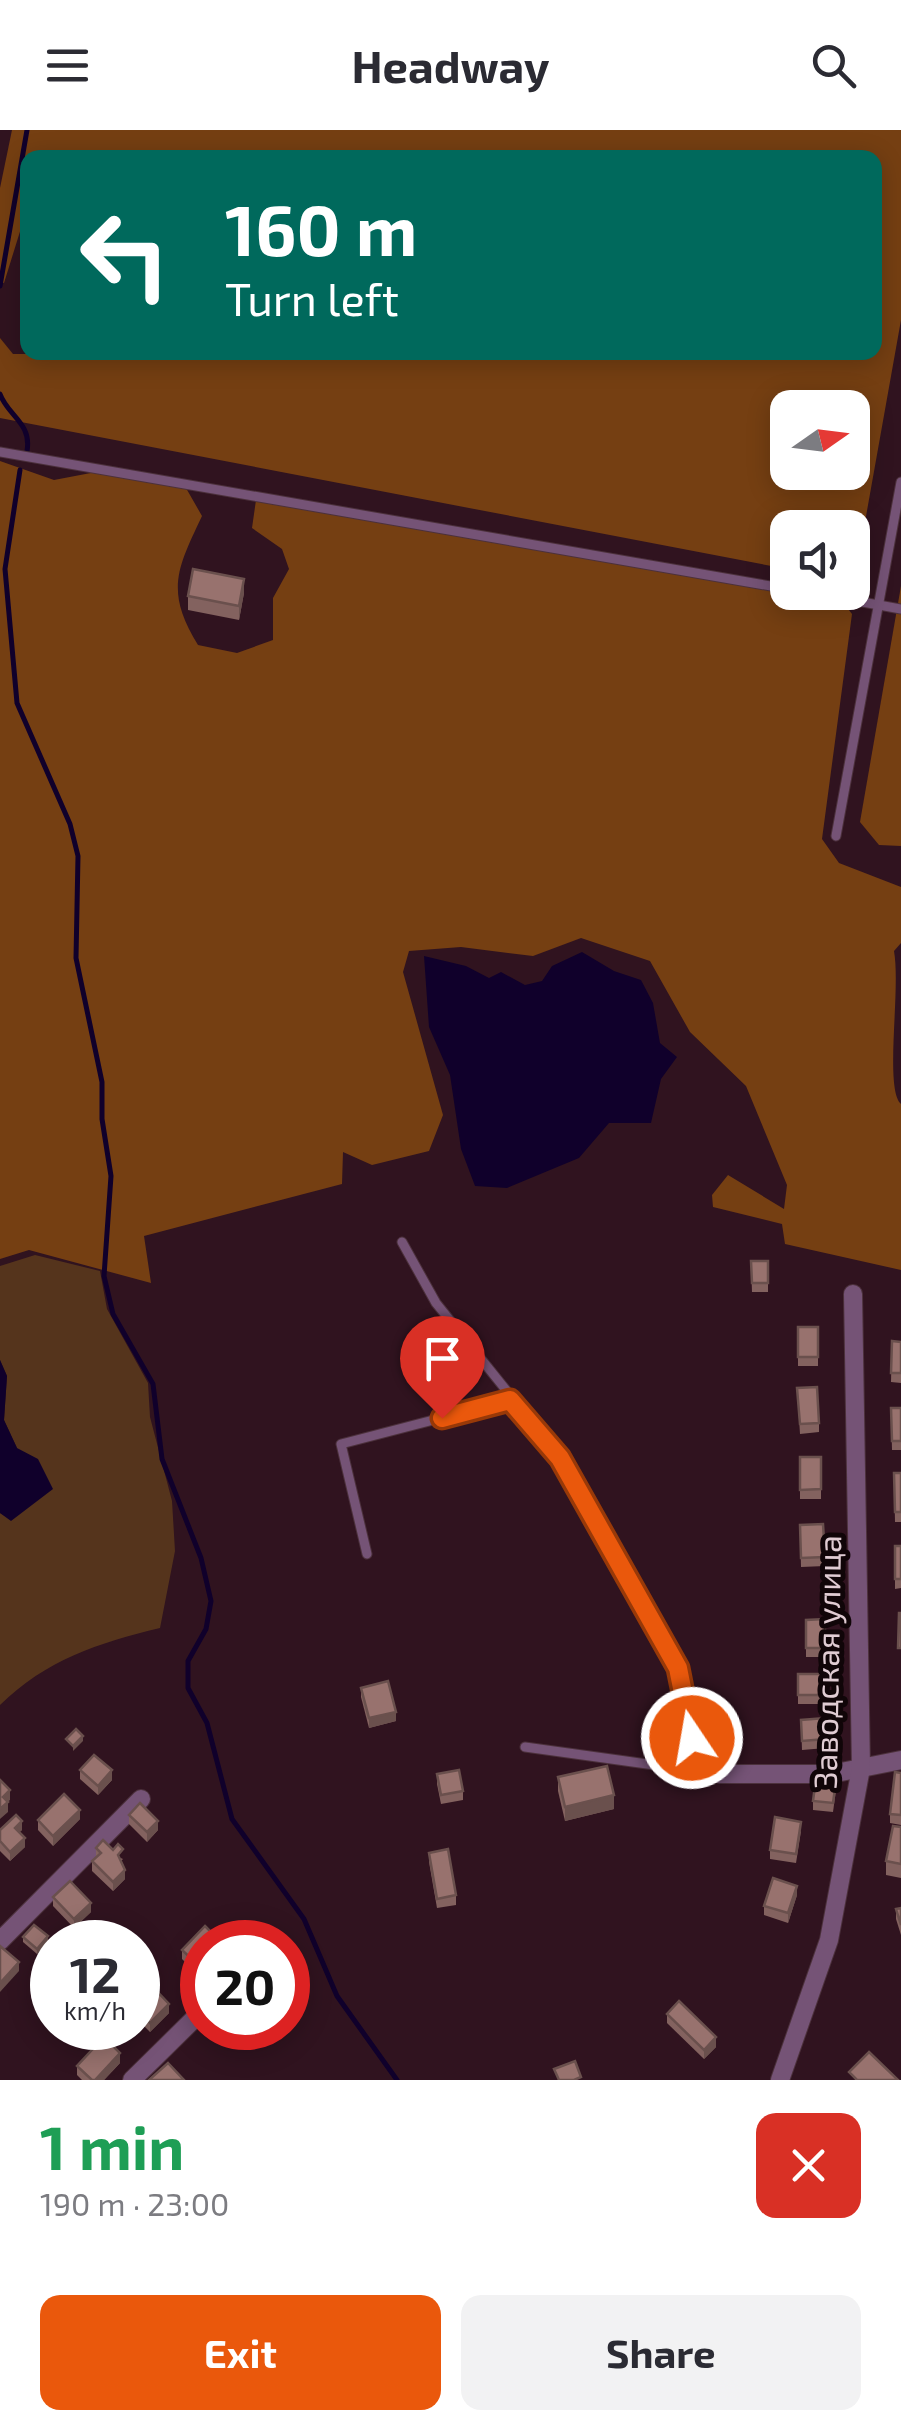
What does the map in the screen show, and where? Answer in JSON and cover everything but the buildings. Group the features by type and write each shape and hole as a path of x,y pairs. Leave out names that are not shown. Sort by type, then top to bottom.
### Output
{"street":[{"name":"Заводская улица","path":"780,2080 829,1940 861,1768 853,1294"},
{"path":"719,1774 831,1774 901,1760"},
{"path":"0,1941 140,1799"},
{"path":"132,2080 180,2033"}],"lane":[{"path":"0,452 770,586"},
{"path":"836,836 901,482"},
{"path":"870,603 901,609"},
{"path":"402,1242 436,1303 560,1458 678,1668 700,1774"},
{"path":"366,1554 340,1444 510,1400"},
{"path":"526,1747 719,1774"}],"shaded area":[{"path":"12,130 901,130 901,320 867,510 770,510 770,566 0,418 0,338 13,354 20,354 20,360 882,360 882,150 20,150 20,232 4,283 0,282 0,188"},
{"path":"0,461 54,480 117,468 182,481 202,516 181,566 181,610 198,645 237,653 273,640 273,598 289,569 282,549 252,528 257,493 770,589 770,610 849,610 852,614 822,839 839,863 901,887 901,943 894,951 893,1059 896,1094 901,1104 901,1270 785,1244 782,1224 713,1207 712,1195 728,1175 784,1209 787,1185 746,1086 690,1032 650,961 581,938 533,956 461,947 409,951 403,972 443,1115 429,1151 372,1165 343,1152 342,1184 144,1236 151,1283 29,1250 0,1259"},
{"path":"901,586 901,846 879,845 860,822"},
{"path":"582,952 614,971 641,980 653,1003 660,1043 677,1057 661,1079 651,1123 609,1123 579,1158 507,1188 475,1186 461,1149 450,1075 429,1027 424,956 466,966 489,978 501,972 525,985 542,981 552,966"},
{"path":"35,1255 100,1271 107,1309 148,1383 150,1417 172,1501 175,1551 160,1628 74,1655 36,1676 0,1705 0,1513 12,1520 17,1448 4,1420 7,1376 0,1360 0,1266"},
{"path":"0,1360 7,1376 4,1420 17,1448 38,1459 53,1489 11,1521 0,1513"}],"waterway":[{"path":"24,150 27,130"},
{"path":"0,286 20,170"},
{"path":"0,394 23,426 27,451"},
{"path":"20,470 5,569 17,703 70,824 78,856 76,958 102,1082 102,1119 111,1176 104,1276 113,1314 153,1384 162,1459 201,1558 211,1601 206,1629 188,1661 188,1688 207,1723 232,1819 304,1919 337,1996 397,2080"}],"route":[{"path":"442,1418 510,1400 560,1458 678,1668 692,1738"}]}
